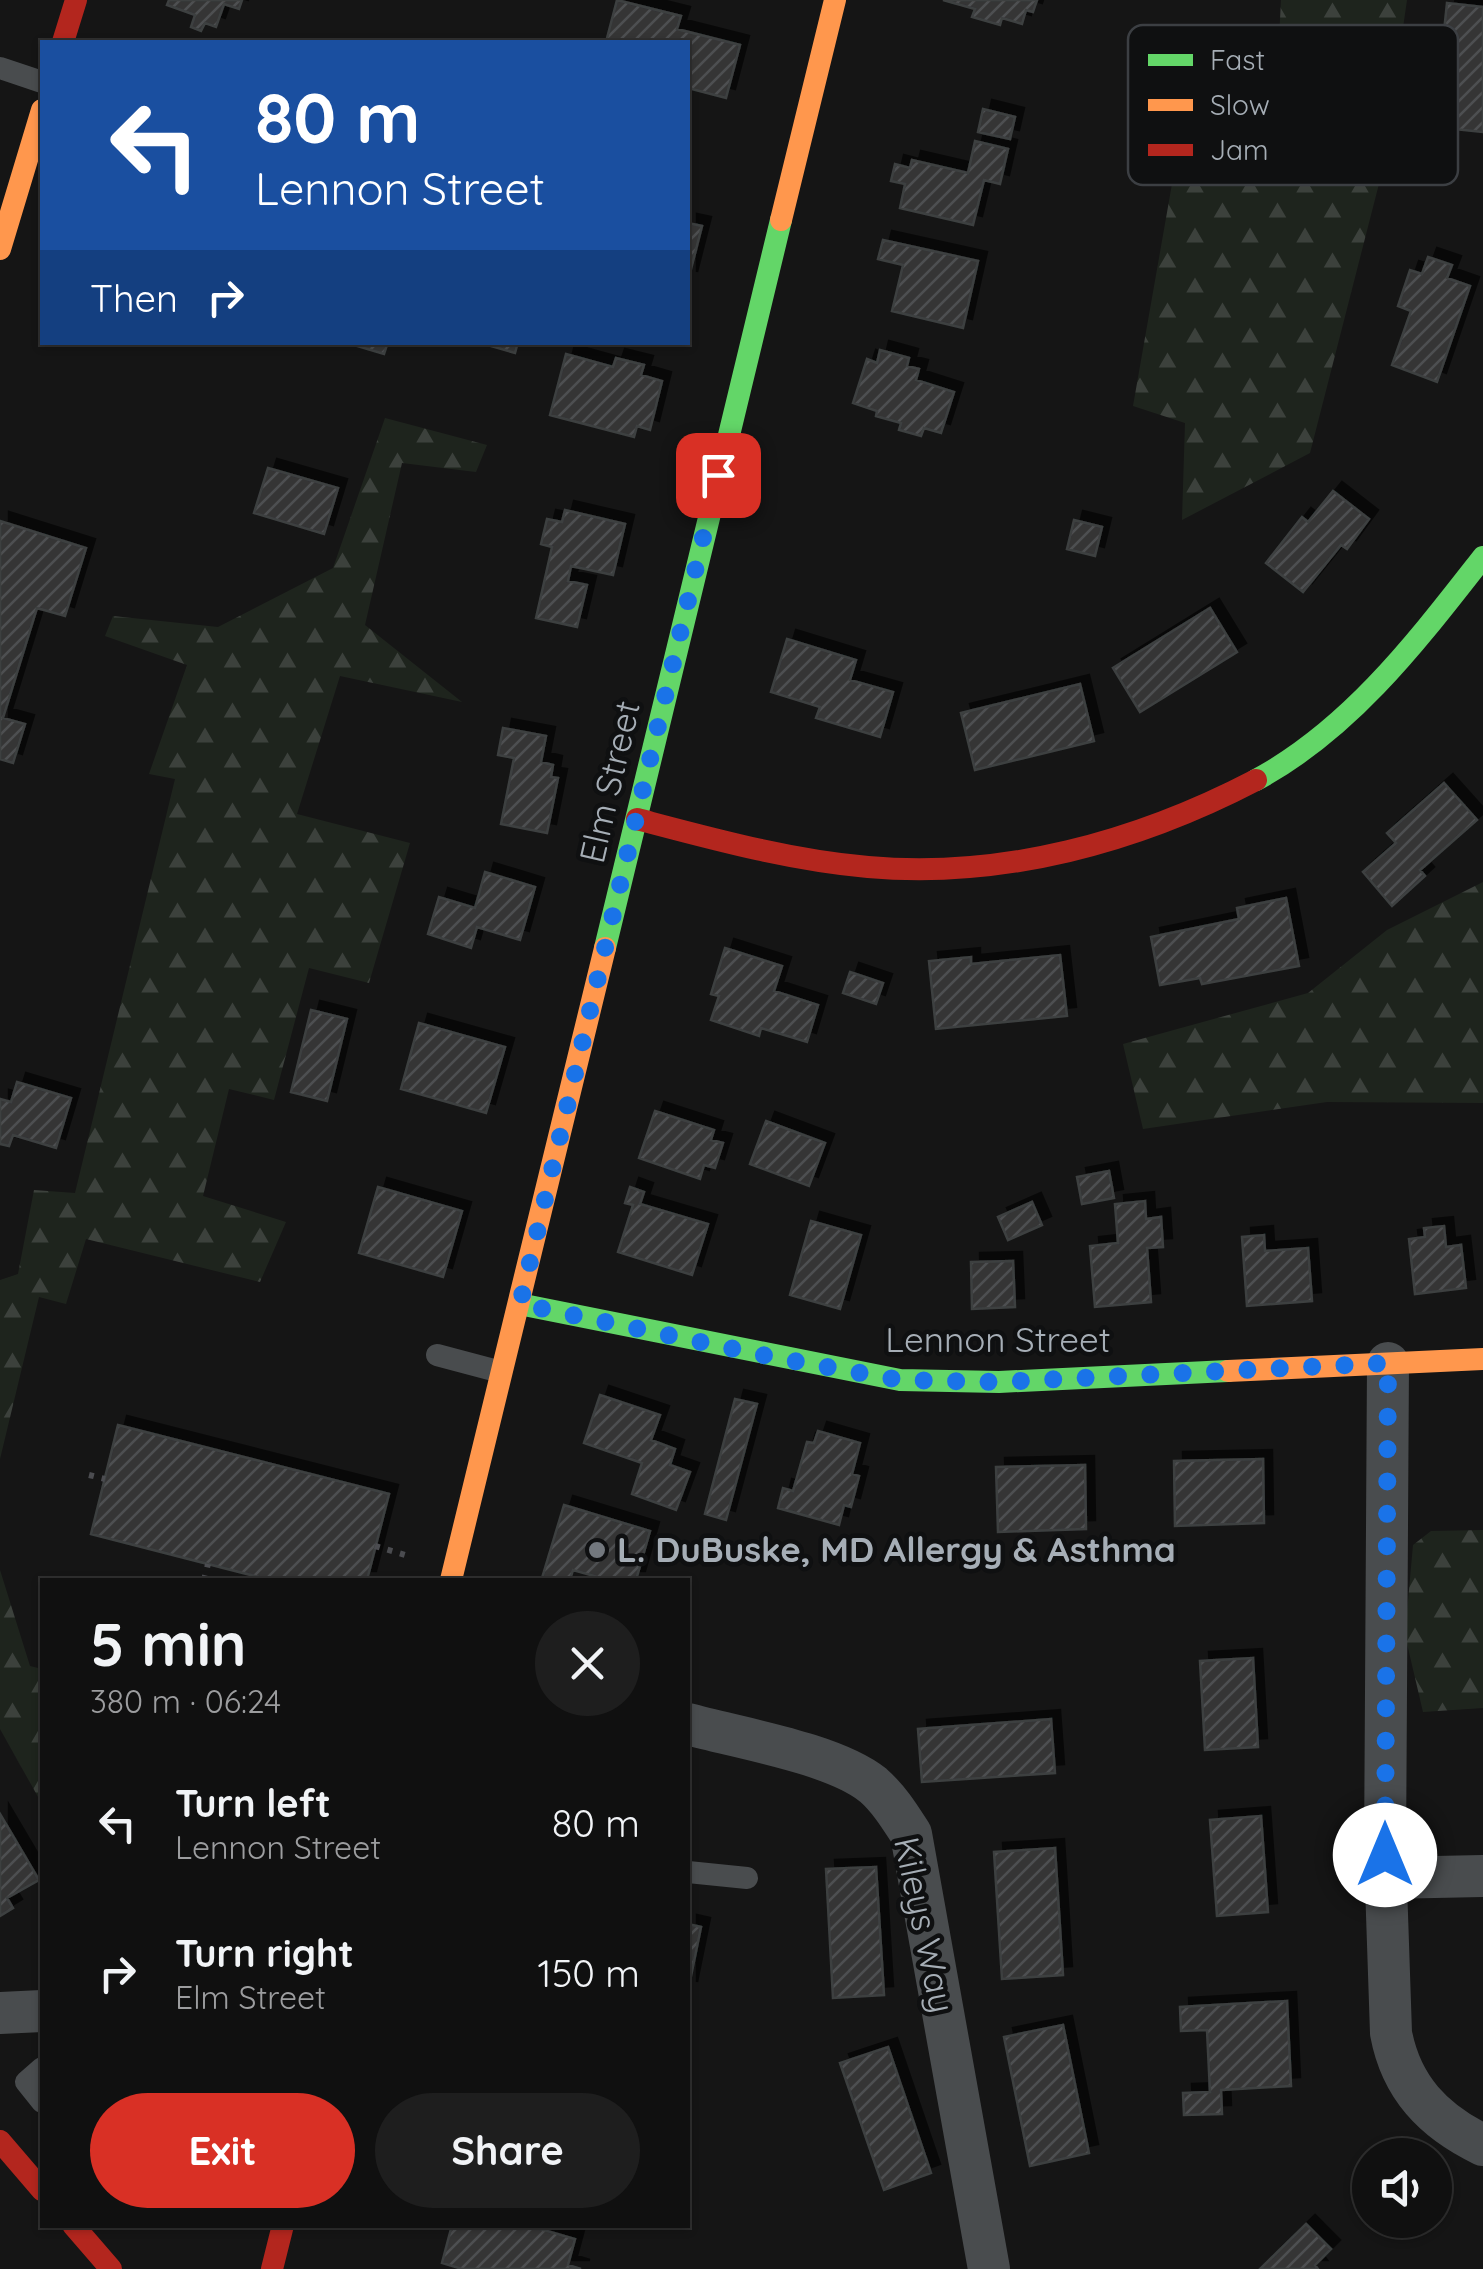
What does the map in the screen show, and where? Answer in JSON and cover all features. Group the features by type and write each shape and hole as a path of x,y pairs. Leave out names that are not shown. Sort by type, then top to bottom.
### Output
{"street":[{"path":"64,40 76,0"},
{"name":"Elm Street","path":"452,1578 835,0"},
{"path":"0,249 40,117"},
{"path":"637,818 797,857 896,869 1001,865 1111,840 1245,785 1306,748 1345,716 1418,643 1483,557"},
{"name":"Lennon Street","path":"520,1304 900,1380 999,1382 1483,1359"},
{"path":"1388,1363 1386,1878 1390,2032 1395,2057 1416,2096 1450,2128 1483,2144"},
{"name":"Kileys Way","path":"690,1725 829,1762 871,1784 895,1808 912,1834 989,2269"},
{"path":"1386,1878 1483,1876"},
{"path":"0,2013 40,2011"},
{"path":"0,2141 40,2183"},
{"path":"76,2228 111,2269"},
{"path":"272,2269 282,2228"}],"lane":[{"path":"0,68 40,81"},
{"path":"437,1355 504,1373"},
{"path":"690,1872 747,1878"},
{"path":"40,2070 26,2082 40,2100"}],"path":[{"path":"89,1475 104,1480"},
{"path":"375,1546 415,1558"},
{"path":"204,1578 208,1564"}],"green space":[{"path":"1281,0 1407,0 1403,25 1280,25"},
{"path":"1172,185 1379,185 1310,453 1182,520 1185,423 1133,406"},
{"path":"385,418 487,445 476,472 402,463 365,625 462,702 340,676 297,814 410,843 369,983 309,968 274,1100 229,1089 203,1196 286,1222 260,1282 86,1239 66,1304 39,1297 0,1459 0,1280 18,1274 34,1190 75,1193 175,779 149,774 187,665 105,636 113,616 218,627 333,568"},
{"path":"1483,882 1483,1103 1327,1102 1143,1129 1123,1044 1308,993 1387,930"},
{"path":"1483,1530 1483,1708 1423,1712 1405,1635 1413,1545 1431,1531"},
{"path":"0,1570 30,1666 40,1668 40,1800 0,1729"}],"building":[{"path":"169,0 242,0 239,9 224,4 216,27 205,23 201,31 191,27 195,15 167,5"},
{"path":"617,0 681,16 677,29 740,45 726,98 690,89 690,40 607,40"},
{"path":"943,0 1037,0 1033,12 1026,10 1022,24 1002,18 1000,25 972,17 975,9"},
{"path":"1447,3 1483,7 1483,132 1458,129 1458,25 1445,25"},
{"path":"983,109 1015,117 1010,139 978,132"},
{"path":"975,141 1008,149 1000,184 984,180 973,225 900,208 905,184 891,181 895,164 910,168 912,160 968,173"},
{"path":"690,223 702,226 690,273"},
{"path":"883,240 978,261 963,328 892,311 903,265 878,259"},
{"path":"1428,257 1452,265 1447,278 1470,286 1437,382 1392,365 1411,311 1398,306 1410,270 1422,274"},
{"path":"354,345 387,345 384,354"},
{"path":"487,345 517,345 515,353"},
{"path":"880,350 909,358 907,366 919,369 916,380 954,392 941,433 924,428 921,436 899,430 901,423 876,416 877,411 853,403 867,359 877,363"},
{"path":"566,354 613,367 616,358 644,365 641,375 662,381 650,430 637,426 634,437 550,415"},
{"path":"268,468 338,488 324,534 254,513"},
{"path":"1333,491 1369,519 1347,549 1341,545 1303,592 1266,563 1302,517 1308,522"},
{"path":"565,510 625,524 613,575 571,566 568,581 587,585 577,627 536,618 552,547 541,544 547,519 562,522"},
{"path":"1074,520 1102,527 1095,556 1067,549"},
{"path":"0,521 86,548 65,616 37,608 3,718 25,724 13,763 0,759"},
{"path":"1210,608 1237,652 1140,712 1113,668"},
{"path":"787,639 856,660 850,680 893,692 880,737 816,718 820,707 771,692"},
{"path":"1080,684 1094,741 975,770 961,713"},
{"path":"503,728 546,736 541,762 553,765 551,777 558,778 547,833 501,824 514,758 498,755"},
{"path":"1444,783 1477,820 1420,870 1425,876 1392,906 1363,872 1396,843 1387,833"},
{"path":"485,872 535,887 520,940 477,927 471,948 428,934 439,897 475,908"},
{"path":"1286,898 1299,966 1202,984 1200,978 1160,985 1151,937 1239,919 1237,908"},
{"path":"725,948 782,966 774,991 818,1005 807,1042 761,1028 759,1036 711,1020 719,996 711,994"},
{"path":"1060,955 1067,1016 936,1029 929,961 971,957 971,964"},
{"path":"850,972 883,983 876,1004 843,993"},
{"path":"311,1010 347,1019 327,1101 291,1092"},
{"path":"419,1023 505,1047 486,1113 401,1089"},
{"path":"17,1082 71,1098 56,1148 13,1135 9,1146 0,1144 0,1099 11,1102"},
{"path":"655,1111 714,1130 711,1140 723,1143 715,1168 704,1165 700,1179 639,1158"},
{"path":"766,1121 825,1143 809,1186 750,1164"},
{"path":"1109,1171 1114,1198 1082,1204 1077,1177"},
{"path":"378,1187 462,1211 443,1277 359,1253"},
{"path":"630,1187 644,1192 640,1204 708,1224 692,1275 618,1252 633,1205 625,1203"},
{"path":"1145,1201 1146,1219 1161,1217 1163,1247 1147,1248 1151,1302 1095,1307 1090,1246 1118,1243 1115,1204"},
{"path":"1032,1202 1042,1225 1008,1240 998,1217"},
{"path":"811,1221 861,1235 840,1309 790,1295"},
{"path":"1444,1226 1446,1247 1461,1245 1466,1288 1415,1294 1409,1239 1425,1237 1424,1228"},
{"path":"1264,1235 1265,1251 1308,1248 1312,1301 1247,1306 1242,1237"},
{"path":"1013,1261 1015,1307 972,1309 971,1262"},
{"path":"600,1395 660,1415 651,1440 675,1449 670,1465 690,1472 676,1510 632,1494 642,1463 584,1443"},
{"path":"735,1399 757,1404 726,1520 705,1514"},
{"path":"118,1425 389,1494 368,1578 262,1578 91,1534"},
{"path":"818,1431 860,1443 852,1474 859,1476 851,1507 844,1505 839,1525 778,1508 783,1488 793,1491 807,1442 814,1443"},
{"path":"1263,1459 1264,1523 1175,1526 1174,1461"},
{"path":"1085,1465 1086,1529 998,1532 996,1467"},
{"name":"L. DuBuske, MD Allergy & Asthma","path":"564,1505 650,1531 637,1578 601,1578 573,1570 571,1578 542,1578"},
{"path":"1253,1658 1258,1747 1205,1750 1200,1661"},
{"path":"1051,1719 1055,1773 922,1782 918,1729"},
{"path":"0,1814 39,1880 7,1898 13,1908 0,1916"},
{"path":"1261,1816 1268,1912 1217,1916 1210,1820"},
{"path":"1055,1848 1063,1975 1002,1979 994,1852"},
{"path":"876,1867 884,1995 833,1998 826,1869"},
{"path":"690,1924 701,1927 690,1981"},
{"path":"1287,2001 1291,2086 1221,2090 1222,2114 1184,2115 1183,2093 1210,2092 1207,2030 1181,2031 1180,2007"},
{"path":"1063,2025 1089,2153 1030,2166 1004,2037"},
{"path":"888,2047 931,2173 884,2190 840,2063"},
{"path":"1306,2224 1331,2249 1315,2265 1318,2269 1260,2269"},
{"path":"451,2228 537,2228 575,2239 568,2265 581,2269 462,2269 442,2263"}],"traffic: fast":[{"path":"605,948 781,220"},
{"path":"1256,780 1322,735 1381,681 1483,557"},
{"path":"519,1304 900,1380 999,1382 1228,1371"}],"traffic: slow":[{"path":"781,220 835,0"},
{"path":"0,249 40,117"},
{"path":"451,1578 605,948"},
{"path":"1228,1371 1483,1359"}],"traffic: jam":[{"path":"64,40 76,0"},
{"path":"637,819 751,848 839,864 919,869 969,867 1019,861 1117,838 1256,780"},
{"path":"0,2141 40,2188"},
{"path":"76,2228 111,2269"},
{"path":"272,2269 282,2228"}],"place":[{"name":"L. DuBuske, MD Allergy & Asthma","path":"597,1550"}],"route":[{"path":"718,475 520,1304 900,1380 999,1382 1388,1363 1385,1855"}]}
